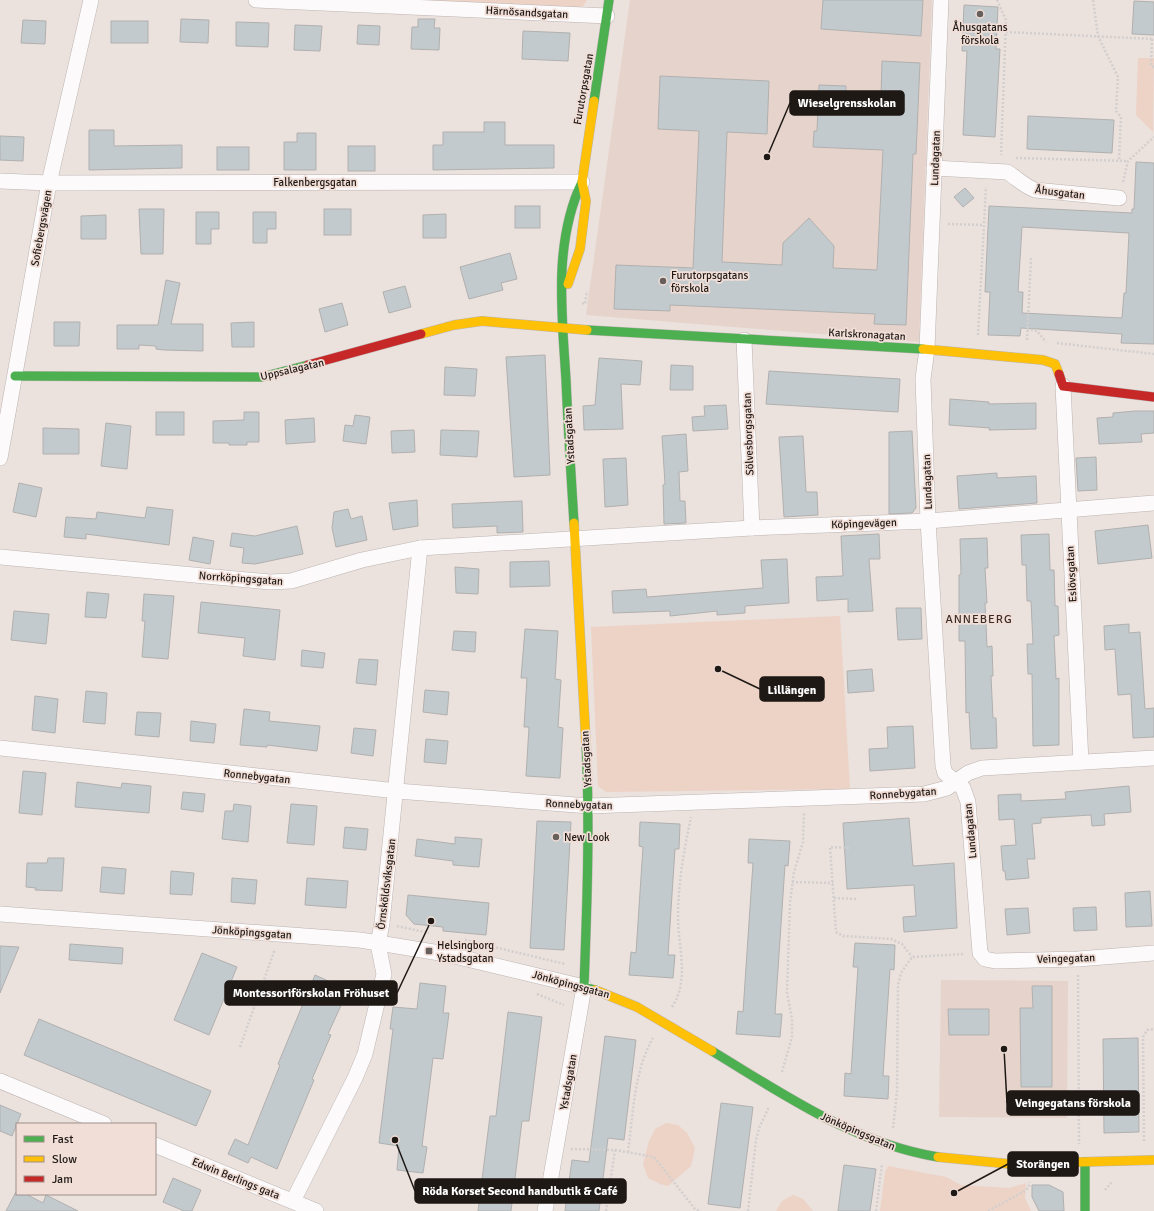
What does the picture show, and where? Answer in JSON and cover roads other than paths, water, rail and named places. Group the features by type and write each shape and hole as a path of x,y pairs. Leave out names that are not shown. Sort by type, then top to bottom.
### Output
{"street":[{"name":"Sofiebergsvägen","path":"0,458 9,383 49,183 91,0"},
{"name":"Härnösandsgatan","path":"256,0 607,16"},
{"name":"Furutorpsgatan","path":"564,298 580,249 586,201 582,182 609,0"},
{"name":"Lundagatan","path":"942,0 927,349 923,379 928,521 943,766 945,772 963,788 968,802 980,953"},
{"name":"Åhusgatan","path":"934,168 1007,172 1024,186 1035,190 1120,198"},
{"name":"Falkenbergsgatan","path":"0,181 49,183 582,182"},
{"name":"Furutorpsgatan","path":"562,329 564,298 561,275 565,235 573,198 582,182"},
{"name":"Uppsalagatan","path":"9,383 262,377 454,325 482,321 562,329"},
{"name":"Karlskronagatan","path":"562,329 927,349 1026,358 1043,360 1054,364 1063,386"},
{"name":"Ystadsgatan","path":"545,1211 584,987 589,852 589,806 562,329"},
{"name":"Sölvesborgsgatan","path":"744,340 752,528"},
{"path":"1063,386 1154,397"},
{"name":"Eslövsgatan","path":"1063,386 1081,762"},
{"name":"Köpingevägen","path":"574,539 752,528 928,521 1154,503"},
{"name":"Norrköpingsgatan","path":"0,557 270,582 291,581 362,560 420,548 574,539"},
{"name":"Örnsköldsviksgatan","path":"293,1201 355,1078 365,1054 384,974 378,944 382,923 397,791 420,548"},
{"name":"Ronnebygatan","path":"0,748 397,791 589,806 924,794 940,791 957,782 968,773 982,768 1154,758"},
{"name":"Jönköpingsgatan","path":"0,914 360,940 446,954 602,991 621,999 663,1022 810,1110 840,1125 888,1145 913,1153 946,1159 1006,1164 1154,1160"},
{"name":"Veingegatan","path":"980,953 982,957 990,960 1078,959 1154,953"},
{"path":"0,1081 102,1123"},
{"name":"Edwin Berlings gata","path":"156,1145 316,1211"},
{"path":"1085,1162 1086,1211"}],"place":[{"name":"Åhusgatans förskola","path":"980,14"},
{"name":"Wieselgrensskolan","path":"767,157"},
{"name":"Furutorpsgatans förskola","path":"663,281"},
{"name":"Lillängen","path":"718,669"},
{"name":"New Look","path":"556,837"},
{"name":"Montessoriförskolan Fröhuset","path":"431,921"},
{"name":"Helsingborg Ystadsgatan","path":"429,951"},
{"name":"Veingegatans förskola","path":"1004,1049"},
{"name":"Röda Korset Second handbutik & Café","path":"395,1140"},
{"name":"Storängen","path":"954,1193"}],"district":[{"name":"ANNEBERG","path":"979,619"}]}
